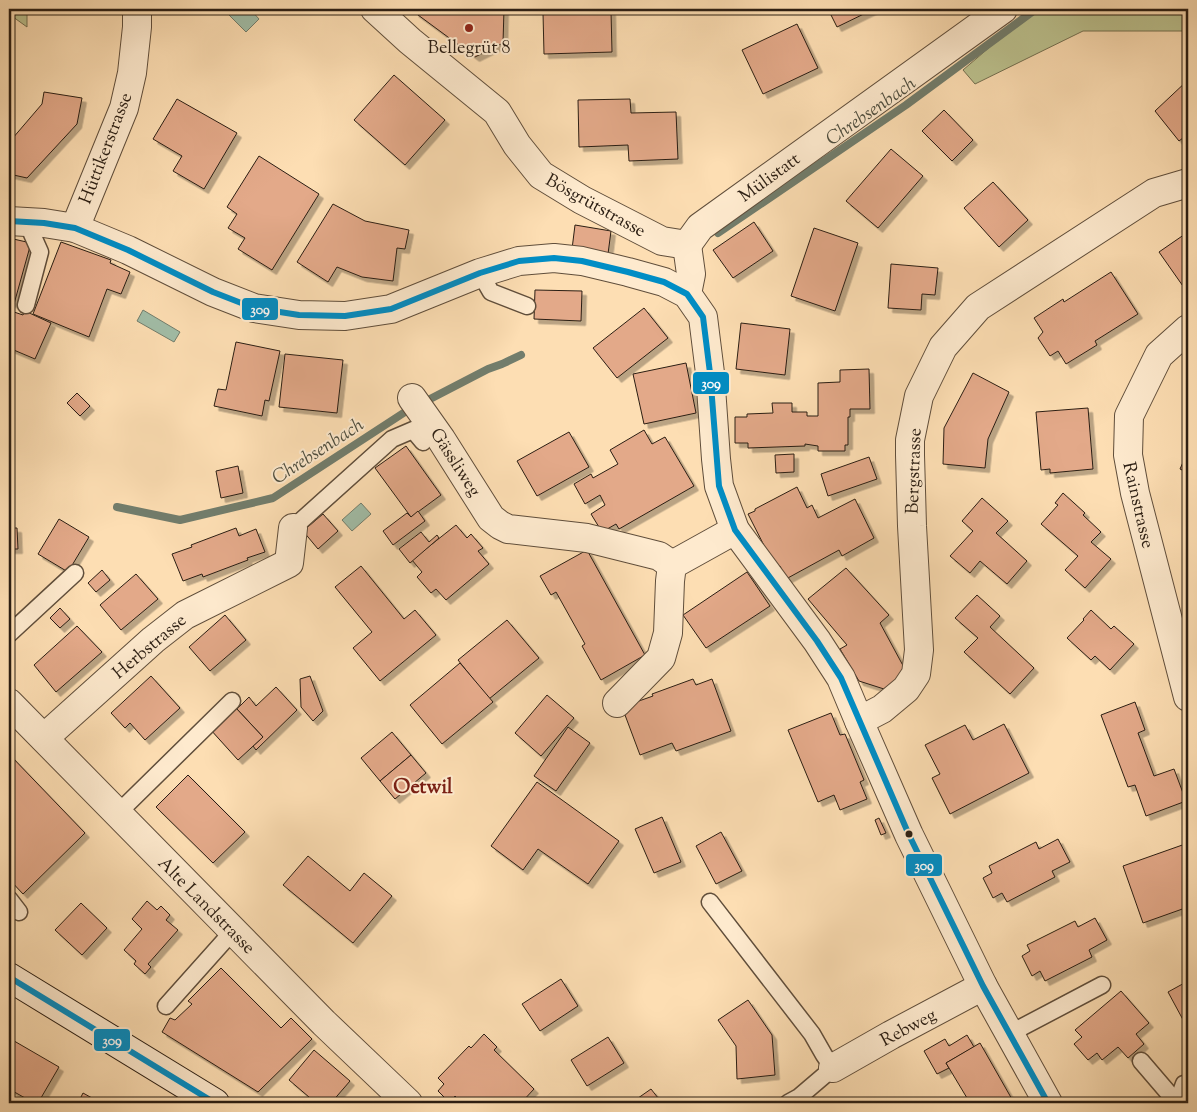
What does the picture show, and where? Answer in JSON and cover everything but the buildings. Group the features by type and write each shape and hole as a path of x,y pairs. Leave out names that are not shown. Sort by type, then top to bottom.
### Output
{"street":[{"name":"Hüttikerstrasse","path":"75,228 124,108 132,73 137,27 136,9"},
{"name":"Bösgrütstrasse","path":"375,9 410,41 497,112 517,145 541,175 582,200 662,241 687,245"},
{"name":"Mülistatt","path":"687,245 700,227 1003,9"},
{"name":"Bergstrasse","path":"858,721 882,709 906,689 916,674 919,650 912,526 910,440 919,396 943,346 978,307 1154,193 1188,183"},
{"path":"20,222 75,228 128,250 212,292 254,308 299,316 345,316 391,309 480,273 519,261 554,258 582,261 628,272 664,282 687,294 703,317 710,373 719,486 735,530 817,641 841,678 858,721 909,834 983,986 1048,1103"},
{"path":"687,245 691,274 687,294"},
{"name":"Rainstrasse","path":"1188,328 1159,355 1130,416 1128,454 1134,494 1188,697"},
{"name":"Gässliweg","path":"416,403 490,517 500,525 508,529 587,538 659,556 672,565"},
{"name":"Herbstrasse","path":"44,738 153,640 185,615 288,563 293,528"},
{"path":"617,703 661,658 668,633 672,565 735,530"},
{"name":"Alte Landstrasse","path":"9,703 324,1023 408,1103"},
{"path":"9,977 215,1103"},
{"name":"Rebweg","path":"833,1068 983,986"}],"lane":[{"path":"20,222 32,234 40,252 26,305"},
{"path":"480,273 492,292 526,306"},
{"path":"293,528 392,439 414,430 423,442"},
{"path":"9,634 76,574"},
{"path":"117,814 232,701"},
{"path":"9,899 19,912"},
{"path":"710,902 812,1034 833,1068 797,1101"},
{"path":"166,1006 233,931"},
{"path":"1009,1034 1102,984"},
{"path":"1141,1061 1178,1103"},
{"path":"1178,1103 1184,1084 1188,1083"}],"green space":[{"path":"9,9 27,9 27,27 9,14"},
{"path":"1032,9 1188,9 1188,31 1083,31 975,84 963,70"}],"shaded area":[{"path":"223,9 250,9 259,19 246,32"},
{"path":"143,310 180,332 174,342 137,321"},
{"path":"361,503 371,514 352,531 342,520"}],"waterway":[{"name":"Chrebsenbach","path":"718,233 906,105 1036,9"},
{"name":"Chrebsenbach","path":"117,507 180,520 273,498 405,412 488,369 521,355"}],"transit line":[{"name":"309","path":"9,221 44,223 75,228 128,250 213,292 254,308 299,315 345,316 391,309 480,273 519,261 554,258 582,261 628,272 664,282 687,294 703,317 710,373 719,486 735,530 817,641 841,678 909,835 983,986 1048,1103"},
{"name":"309","path":"9,977 215,1103"}],"place":[{"name":"Bellegrüt 8","path":"469,28"}],"district":[{"name":"Oetwil","path":"423,786"}]}
